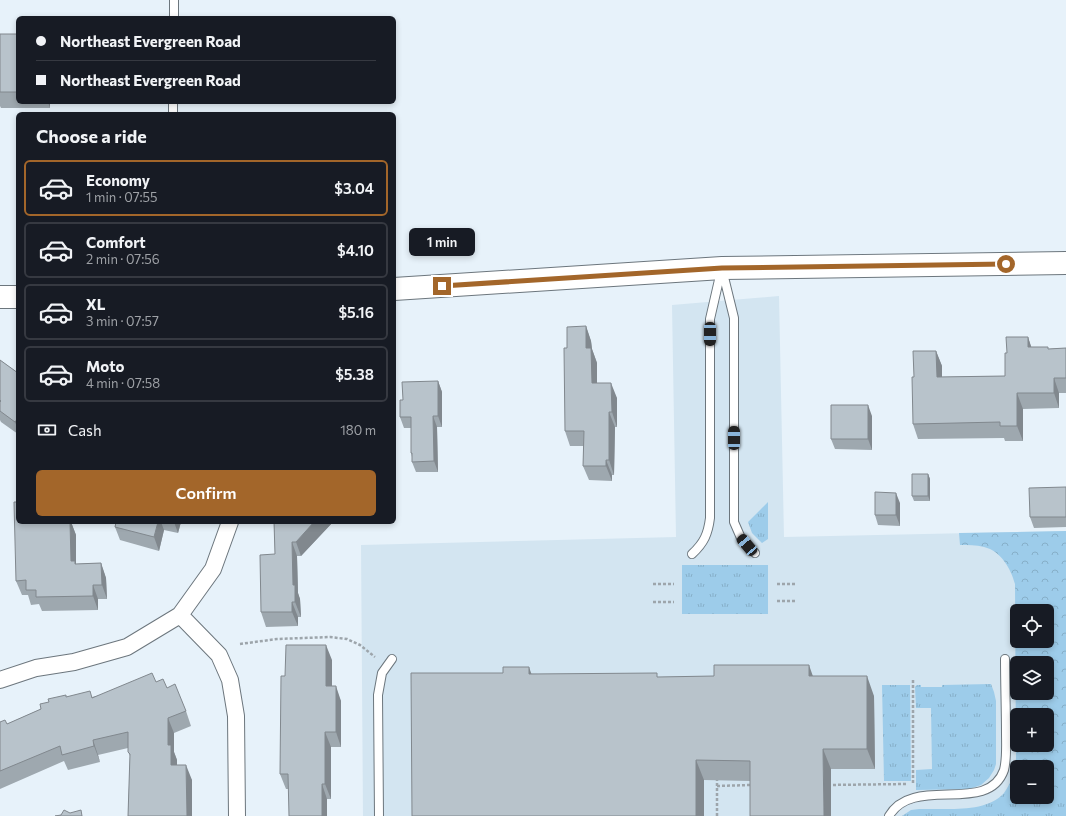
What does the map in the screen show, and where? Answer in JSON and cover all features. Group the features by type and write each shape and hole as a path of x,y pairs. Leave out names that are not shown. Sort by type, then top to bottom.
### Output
{"main road":[{"path":"396,289 722,268 1066,263"},
{"path":"0,297 16,297"}],"street":[{"path":"1,676 36,668 74,662 127,647 180,615 213,569 229,524"},
{"path":"180,615 219,655 230,680 236,716 238,816"}],"lane":[{"path":"174,0 174,16"},
{"path":"722,268 734,318 734,522 741,538 755,553"},
{"path":"692,554 705,540 710,518 710,319 722,268"},
{"path":"379,816 378,695 382,673 392,659"},
{"path":"888,816 892,810 903,801 921,798 968,798 989,791 998,782 1002,775 1006,759 1006,659"}],"path":[{"path":"653,584 674,584"},
{"path":"777,584 796,584"},
{"path":"777,601 796,601"},
{"path":"653,602 674,602"},
{"path":"240,644 277,638 347,638 360,645 374,657"},
{"path":"913,680 913,791"},
{"path":"717,776 717,816"},
{"path":"824,785 913,784"},
{"path":"717,786 754,785"}],"shaded area":[{"path":"779,296 784,537 1066,531 1066,816 363,816 361,545 676,537 672,305"}],"green space":[{"path":"768,502 768,539 762,543 752,533 748,522"},
{"path":"1066,531 1066,788 1054,788 1054,760 1016,760 1016,752 1054,752 1054,708 1016,708 1016,700 1054,700 1054,656 1015,656 1015,648 1054,648 1054,604 1015,604 1015,584 1011,572 1004,561 990,549 975,545 960,545 959,533"},
{"path":"682,565 768,565 768,614 682,614"},
{"path":"991,684 996,701 996,764 989,778 981,785 969,789 916,790 916,770 932,769 931,708 916,708 915,687 917,685 921,685 921,687 942,687 942,685"},
{"path":"882,685 910,685 911,781 884,781"},
{"path":"1010,782 1010,804 1054,804 1054,788 1066,788 1066,816 902,816 911,810 919,809 976,807 996,800 1004,793"}],"building":[{"path":"0,34 16,34 16,92 0,92"},
{"path":"586,326 586,348 591,348 592,383 611,383 612,412 609,412 609,460 606,460 606,466 583,466 584,431 565,431 564,348 567,348 567,327"},
{"path":"1006,337 1028,337 1028,347 1048,347 1048,349 1066,348 1066,378 1054,378 1054,393 1017,393 1017,426 1000,426 1000,422 913,424 913,351 936,351 937,377 1005,376 1005,353 1007,353"},
{"path":"0,360 16,372 15,422 0,411"},
{"path":"438,381 438,416 433,416 434,461 412,462 411,417 400,417 400,400 403,400 402,382"},
{"path":"831,405 868,405 868,439 831,439"},
{"path":"912,474 928,474 928,496 912,496"},
{"path":"1066,487 1066,517 1030,517 1029,488"},
{"path":"875,492 896,493 896,515 875,515"},
{"path":"14,502 16,502 16,524 70,524 71,561 75,561 75,564 101,563 102,585 93,585 93,596 36,597 36,590 26,590 26,580 16,581"},
{"path":"116,524 157,524 154,537 115,527"},
{"path":"274,524 312,524 296,542 292,542 295,602 292,602 292,612 261,612 260,555 275,554"},
{"path":"286,645 326,645 326,686 336,686 336,732 325,732 325,784 322,784 322,816 289,816 288,774 280,774 281,676 285,676"},
{"path":"714,665 809,665 809,676 867,676 867,749 823,749 824,816 750,816 750,761 696,760 696,816 412,816 411,673 503,673 503,667 529,667 529,674 657,673 657,677 714,676"},
{"path":"152,673 156,682 163,679 167,688 175,684 186,711 168,718 168,745 171,745 171,765 186,765 187,816 128,816 130,754 128,752 128,732 93,740 94,746 62,755 60,746 0,771 0,722 5,720 7,724 41,709 40,704 49,702 48,699 66,695 66,697 90,691 92,698"},
{"path":"64,810 70,813 81,810 82,816 55,816 61,815"}],"route":[{"path":"442,286 722,268 1006,264"}]}
